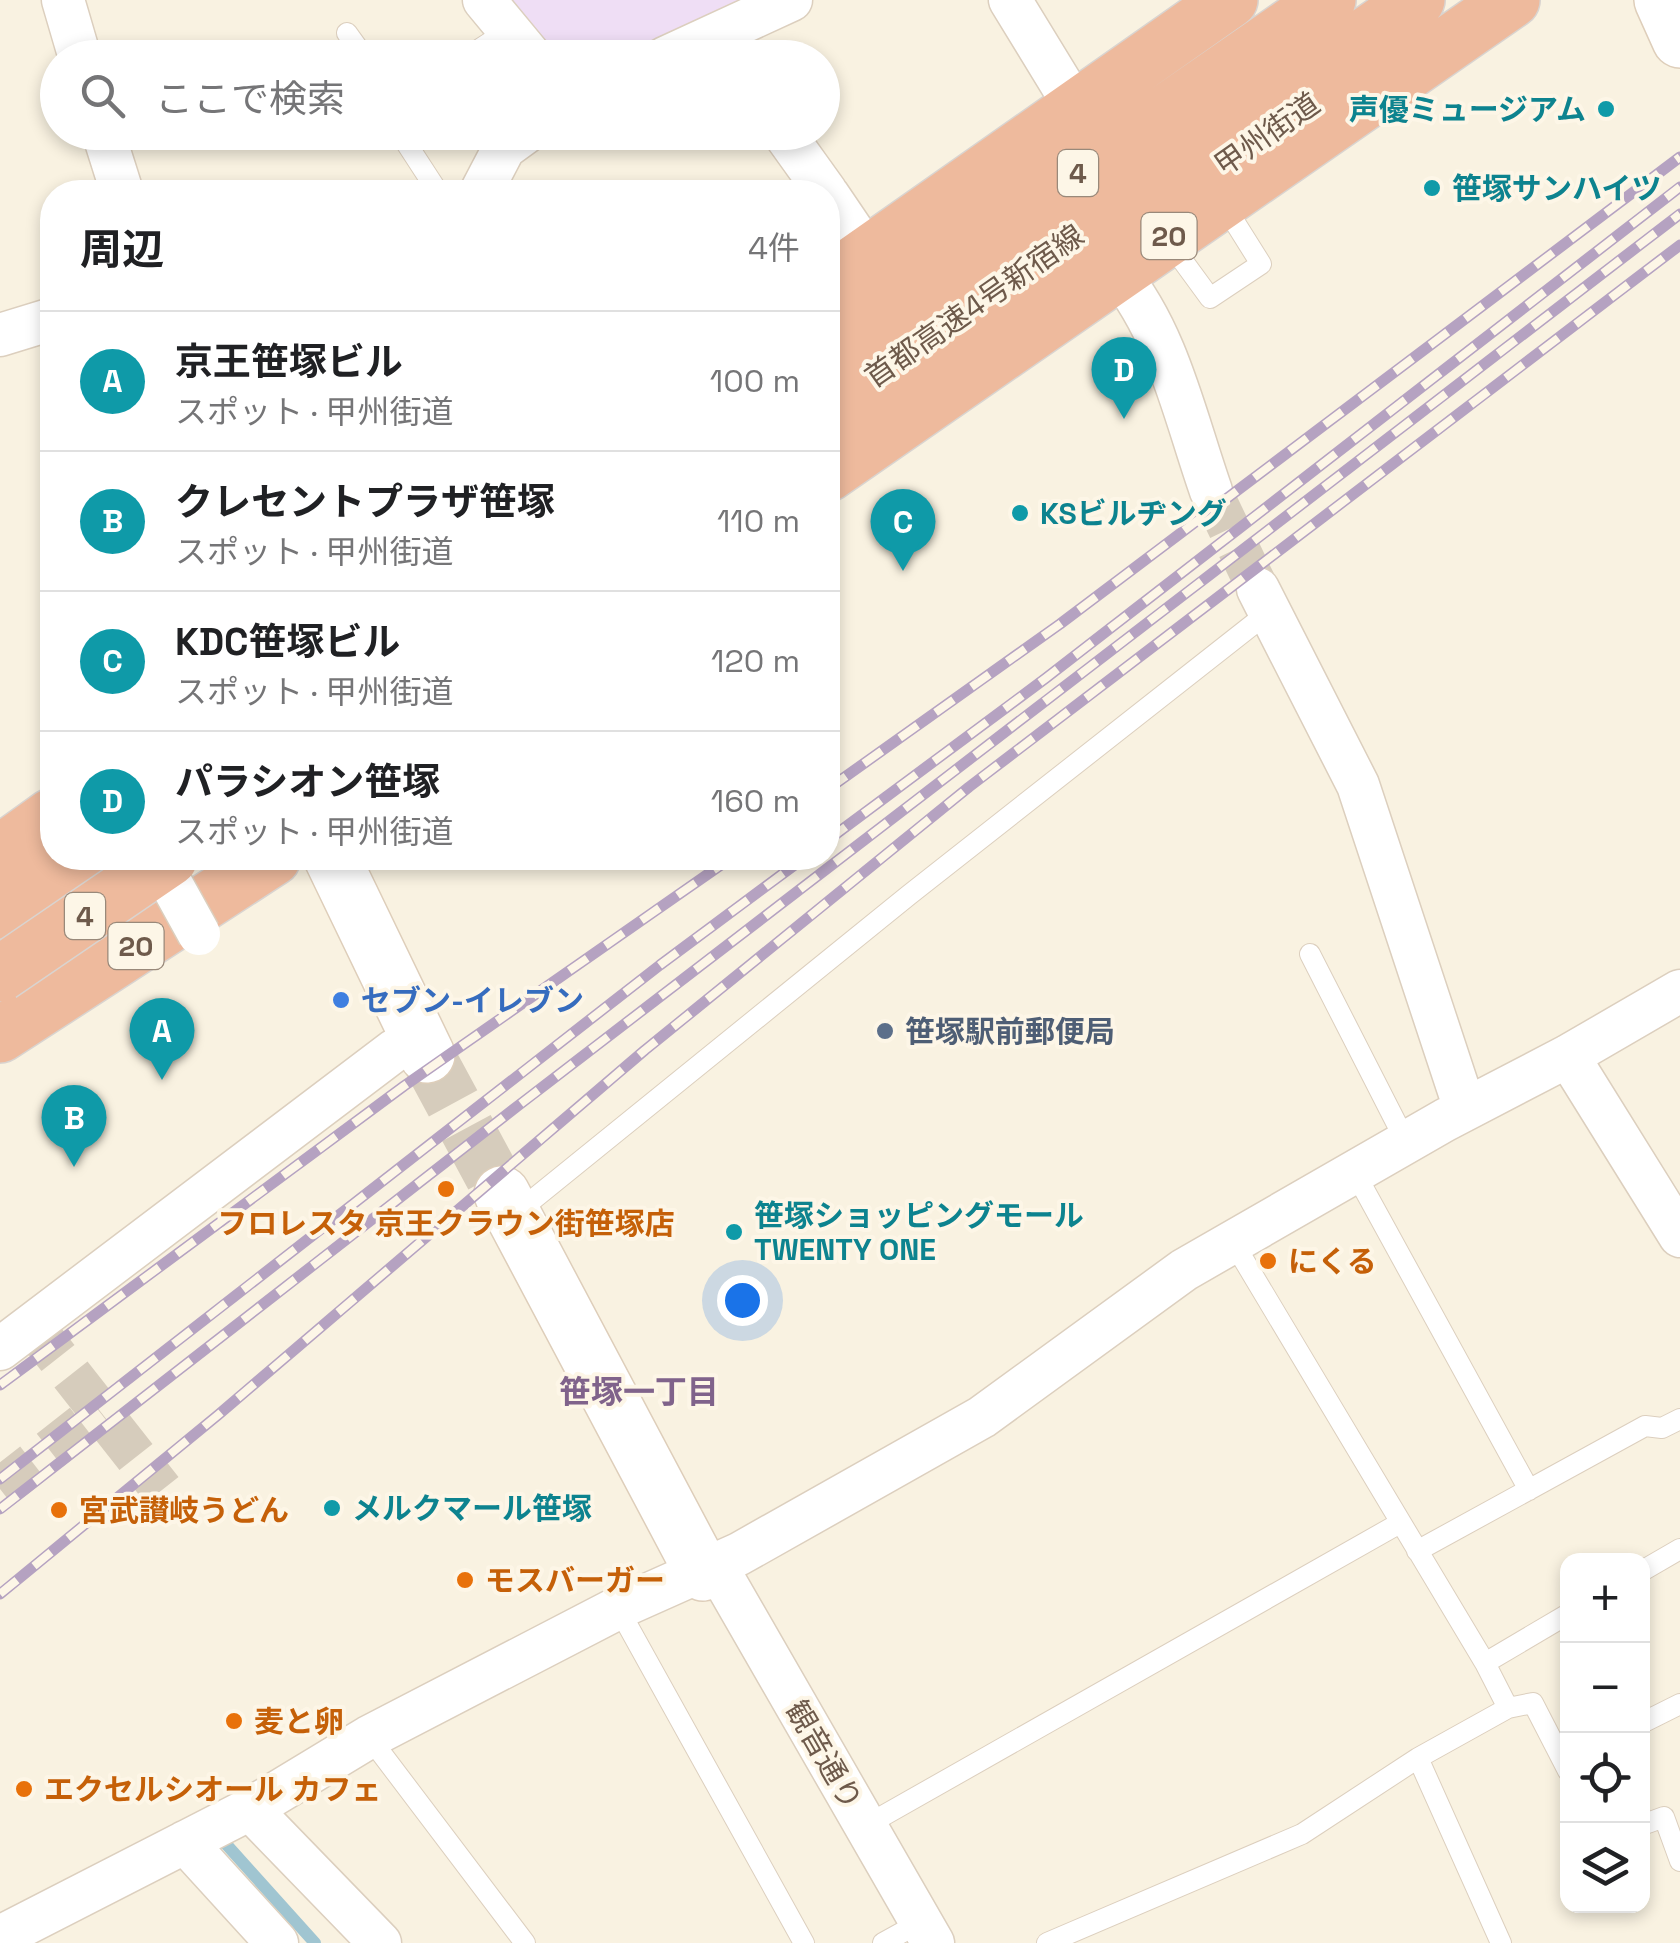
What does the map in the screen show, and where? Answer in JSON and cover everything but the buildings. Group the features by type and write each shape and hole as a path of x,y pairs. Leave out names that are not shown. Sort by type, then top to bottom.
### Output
{"highway":[{"path":"848,268 1230,0"},
{"path":"840,303 1275,0"},
{"name":"首都高速4号新宿線","path":"840,338 1328,0"},
{"name":"首都高速4号新宿線","path":"840,400 1417,0"},
{"name":"甲州街道","path":"840,430 1460,0"},
{"name":"20","path":"840,466 1512,0"},
{"path":"0,856 40,825"},
{"path":"0,856 40,834"},
{"name":"4","path":"0,911 61,870"},
{"name":"4","path":"0,974 152,870"},
{"name":"20","path":"6,1032 218,870"},
{"name":"20","path":"6,1032 255,870"}],"street":[{"path":"63,0 75,40"},
{"path":"730,40 790,0"},
{"path":"1010,0 1076,108"},
{"path":"1662,0 1680,40"},
{"path":"109,150 118,180"},
{"path":"487,180 503,150"},
{"path":"795,150 817,180"},
{"path":"840,240 848,268"},
{"path":"1117,272 1145,309 1211,491"},
{"path":"0,335 40,323"},
{"path":"1264,600 1358,785 1465,1110"},
{"path":"164,870 199,934"},
{"path":"0,1348 411,1052 337,870"},
{"path":"0,1937 246,1811 370,1737 618,1608 709,1570 982,1417 1184,1270 1406,1142 1680,992"},
{"path":"1568,1056 1680,1236"},
{"path":"507,1205 709,1570"},
{"name":"観音通り","path":"709,1570 927,1933"},
{"path":"246,1811 380,1943"},
{"path":"189,1839 277,1943"}],"lane":[{"path":"347,33 352,40"},
{"path":"411,150 430,180"},
{"path":"1160,241 1180,258 1210,298 1262,264 1234,221 1225,196"},
{"path":"507,1205 909,895 1264,600"},
{"path":"1310,954 1406,1142"},
{"path":"1354,1172 1529,1490"},
{"path":"1233,1242 1485,1663 1508,1708"},
{"path":"1418,1552 1645,1426 1662,1428 1680,1418"},
{"path":"865,1826 1400,1523"},
{"path":"1650,1565 1680,1548"},
{"path":"618,1608 804,1943"},
{"path":"1485,1663 1560,1619"},
{"path":"1047,1943 1302,1834 1418,1758 1508,1708 1533,1703 1560,1754"},
{"path":"1650,1719 1680,1704"},
{"path":"370,1737 525,1943"},
{"path":"1418,1758 1501,1943"},
{"path":"1647,1823 1672,1813 1680,1861"},
{"path":"883,1943 927,1933"}],"shaded area":[{"path":"504,0 761,0 678,40 538,40"}],"waterway":[{"path":"217,1834 315,1943"}],"tunnel":[{"path":"1211,491 1258,589"},
{"path":"427,1055 502,1194"},
{"path":"32,1325 162,1490"},
{"path":"0,1489 100,1411"}],"railway":[{"path":"840,780 1060,624 1680,157"},
{"path":"840,831 1046,678 1680,187"},
{"path":"840,859 1680,214"},
{"path":"0,1594 218,1415 645,1050 969,787 1680,245"},
{"path":"0,1385 404,1086 714,870"},
{"path":"0,1479 660,965 788,870"},
{"path":"0,1509 825,870"}],"place":[{"name":"声優ミュージアム","path":"1606,109"},
{"name":"笹塚サンハイツ","path":"1432,188"},
{"name":"パラシオン笹塚","path":"1124,419"},
{"name":"KSビルヂング","path":"1020,513"},
{"name":"KDC笹塚ビル","path":"903,571"},
{"name":"セブン-イレブン","path":"341,1000"},
{"name":"笹塚駅前郵便局","path":"885,1031"},
{"name":"京王笹塚ビル","path":"162,1080"},
{"name":"クレセントプラザ笹塚","path":"74,1167"},
{"name":"フロレスタ 京王クラウン街笹塚店","path":"446,1189"},
{"name":"笹塚ショッピングモール TWENTY ONE","path":"734,1232"},
{"name":"にくる","path":"1268,1261"},
{"name":"メルクマール笹塚","path":"332,1508"},
{"name":"宮武讃岐うどん","path":"59,1510"},
{"name":"モスバーガー","path":"465,1580"},
{"name":"麦と卵","path":"234,1721"},
{"name":"エクセルシオール カフェ","path":"24,1789"}],"district":[{"name":"笹塚一丁目","path":"639,1392"}]}
